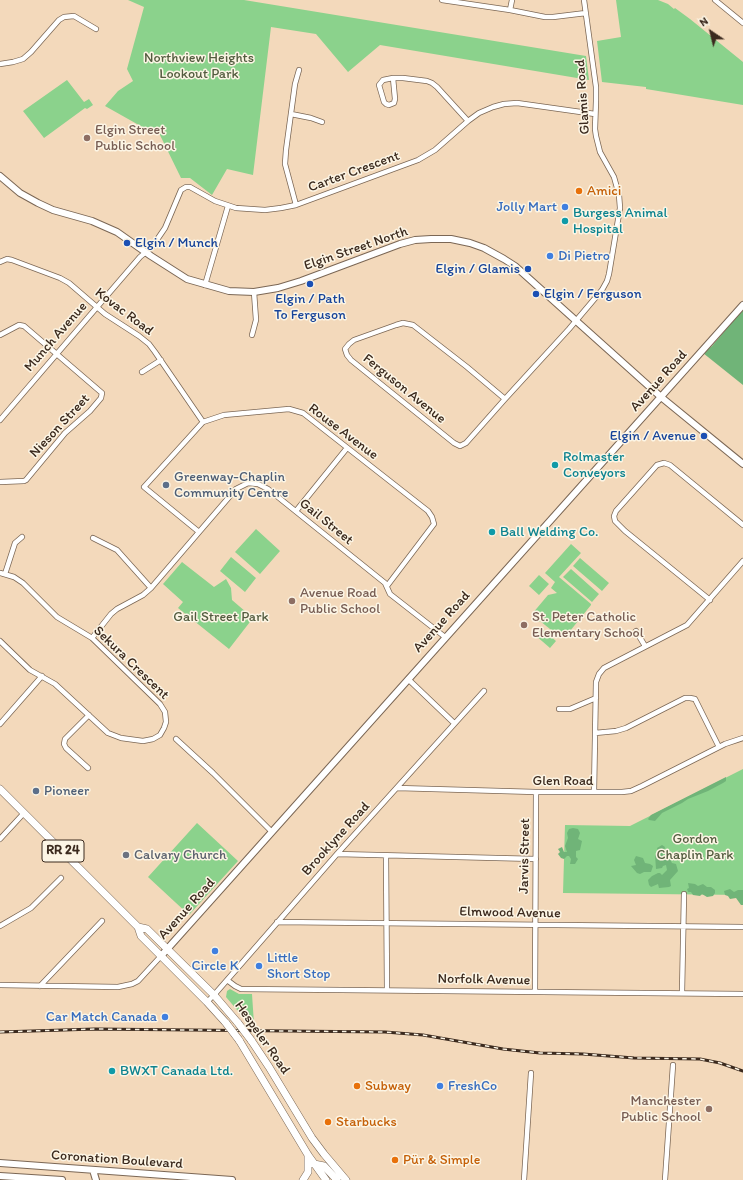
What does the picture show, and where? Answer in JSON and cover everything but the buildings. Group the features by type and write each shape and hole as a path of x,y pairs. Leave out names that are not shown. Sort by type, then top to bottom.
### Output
{"main road":[{"name":"Hespeler Road","path":"0,789 138,927 141,936 226,1023 239,1040 308,1155 326,1180"},
{"name":"Hespeler Road","path":"138,927 147,929 214,995 238,1023 269,1067 312,1138 346,1180"},
{"path":"303,1180 308,1172 308,1155"},
{"path":"314,1164 324,1166 337,1180"},
{"path":"339,1172 353,1180"}],"street":[{"path":"442,0 510,10 545,17 586,12"},
{"path":"510,10 512,0"},
{"name":"Glamis Road","path":"576,320 602,290 607,281 620,208 617,186 614,177 600,152 595,129 596,87 584,0"},
{"path":"715,0 743,23"},
{"path":"0,64 14,62 23,58 31,52 59,20 64,17 74,16 96,29"},
{"path":"296,205 286,164 286,150 290,114 299,70"},
{"path":"393,78 395,99 394,103 389,105 384,102 379,85 383,80 393,78 419,80 432,83 437,87 468,121"},
{"name":"Carter Crescent","path":"146,252 152,247 162,232 178,195 181,190 186,187 190,187 215,201 228,206 250,210 280,208 296,205 418,160 435,150 479,113 494,106 517,103 595,114"},
{"path":"290,114 311,118 322,122"},
{"name":"Elgin Street North","path":"0,176 20,193 38,203 53,210 92,221 122,235 187,279 229,291 254,292 278,288 415,240 450,239 470,243 484,248 515,266 661,397 743,464"},
{"path":"204,285 228,206"},
{"name":"Munch Avenue","path":"0,420 140,257 146,252"},
{"name":"Kovac Road","path":"0,262 8,259 12,260 60,278 69,283 97,307 149,344 203,422"},
{"path":"252,335 256,320 254,292"},
{"name":"Avenue Road","path":"161,956 743,305"},
{"name":"Ferguson Avenue","path":"505,399 413,325 403,323 396,325 354,340 345,349 351,360 454,443 460,446 466,443 576,320"},
{"path":"0,335 19,325 24,326 58,354"},
{"name":"Nieson Street","path":"0,482 26,480 65,433 90,411 101,398 102,393 99,389 58,354"},
{"path":"142,372 161,360"},
{"name":"Rouse Avenue","path":"199,532 144,487 203,422 224,415 289,409 303,413 428,511 432,517 434,524 387,586"},
{"path":"296,512 347,448"},
{"path":"710,600 625,531 615,521 614,516 616,511 657,465 664,463 670,465 743,526"},
{"name":"Gail Street","path":"92,638 111,614 117,609 143,595 151,588 236,489 248,483 258,484 268,489 385,583 390,594 445,637"},
{"path":"2,573 16,544 22,537"},
{"path":"93,538 117,550 151,588"},
{"path":"594,792 596,682 599,674 604,668 687,625 743,561"},
{"name":"Sekura Crescent","path":"0,641 30,670 55,684 108,733 121,738 143,742 154,739 160,735 166,722 165,712 160,704 92,638 57,617 23,583 2,573"},
{"path":"636,631 645,646"},
{"path":"0,724 42,676"},
{"path":"408,679 454,724"},
{"name":"Brooklyne Road","path":"207,1002 337,854 484,691"},
{"path":"559,709 570,709 596,698"},
{"path":"595,734 626,728 685,698 690,698 695,699 719,747"},
{"path":"88,768 66,748 64,744 65,739 89,715"},
{"name":"Glen Road","path":"397,788 536,792 631,791 727,743 743,738"},
{"path":"176,739 213,773 272,832"},
{"name":"Jarvis Street","path":"535,992 536,792"},
{"path":"0,839 24,813"},
{"path":"337,854 536,859"},
{"path":"386,856 387,990"},
{"path":"0,926 31,908 61,878"},
{"path":"682,993 684,894"},
{"path":"40,986 102,921"},
{"name":"Elmwood Avenue","path":"277,922 743,927"},
{"path":"0,985 118,987 138,981 161,956"},
{"name":"Norfolk Avenue","path":"227,980 234,986 241,989 743,994"},
{"path":"665,1180 673,1065"},
{"path":"524,1180 530,1073"},
{"name":"Coronation Boulevard","path":"0,1163 177,1178 232,1180"},
{"path":"93,1170 96,1180"},
{"name":"Coronation Boulevard","path":"0,1176 62,1180"}],"green space":[{"name":"Northview Heights Lookout Park","path":"128,0 244,0 586,56 589,80 380,45 348,72 316,34 271,27 253,175 227,169 212,195 190,178 181,178 158,131 153,133 105,106 118,91 133,81 127,69 144,7"},
{"path":"616,0 658,0 668,4 690,19 743,62 743,105 646,89 646,87 602,82 597,41 621,37"},
{"path":"67,80 84,102 89,99 93,105 87,109 85,108 44,138 23,111"},
{"path":"743,309 743,385 703,353 712,346"},
{"path":"256,529 280,551 260,574 235,552"},
{"path":"571,544 581,553 559,577 591,605 566,636 560,637 534,618 535,617 532,614 548,595 557,593 551,588 555,582 545,573"},
{"path":"231,557 256,578 245,592 220,571"},
{"path":"580,558 609,583 602,591 573,566"},
{"name":"Gail Street Park","path":"182,562 214,587 226,579 231,588 232,600 253,618 229,649 178,608 183,602 163,584"},
{"path":"571,569 599,594 592,602 563,577"},
{"path":"539,575 549,584 539,595 529,586"},
{"path":"541,628 556,641 550,648 535,635"},
{"name":"Gordon Chaplin Park","path":"743,769 743,895 563,893 565,825 630,826"},
{"path":"726,777 726,781 723,783 662,813 655,821 648,819 651,815"},
{"path":"197,823 238,861 189,915 148,877"},
{"path":"569,829 578,829 580,833 578,839 582,841 580,850 576,851 576,857 578,859 575,864 570,864 571,859 569,856 564,859 561,858 558,854 560,852 558,849 562,847 564,852 567,852 565,846 568,838 567,833"},
{"path":"662,845 665,847 663,855 665,857 669,857 672,863 676,864 678,871 670,880 671,886 659,888 658,884 651,887 648,880 658,873 662,875 667,870 666,865 662,868 656,869 655,855 658,852 657,848"},
{"path":"636,856 643,858 645,863 653,866 651,872 644,872 640,874 637,873 631,866 636,865 634,860"},
{"path":"688,883 698,886 703,884 715,890 715,893 713,896 707,897 702,894 700,896 693,895 691,892 688,892"},
{"path":"730,889 734,892 743,890 743,905 741,905 736,898 730,899 725,895 724,891"},
{"path":"230,989 239,994 252,994 254,1024 249,1024 226,997 227,991"}],"railway":[{"path":"0,1032 95,1029 385,1032 423,1035 503,1049 540,1053 583,1054 634,1058 700,1059 720,1063 743,1071"}],"place":[{"name":"Elgin Street Public School","path":"87,138"},
{"name":"Amici","path":"579,191"},
{"name":"Jolly Mart","path":"565,207"},
{"name":"Burgess Animal Hospital","path":"565,221"},
{"name":"Elgin / Munch","path":"127,243"},
{"name":"Di Pietro","path":"550,256"},
{"name":"Elgin / Glamis","path":"528,269"},
{"name":"Elgin / Path To Ferguson","path":"310,284"},
{"name":"Elgin / Ferguson","path":"536,294"},
{"name":"Elgin / Avenue","path":"704,436"},
{"name":"Rolmaster Conveyors","path":"555,465"},
{"name":"Greenway-Chaplin Community Centre","path":"166,485"},
{"name":"Ball Welding Co.","path":"492,532"},
{"name":"Avenue Road Public School","path":"292,601"},
{"name":"St. Peter Catholic Elementary School","path":"524,625"},
{"name":"Pioneer","path":"36,791"},
{"name":"Calvary Church","path":"126,855"},
{"name":"Circle K","path":"215,951"},
{"name":"Little Short Stop","path":"259,966"},
{"name":"Car Match Canada","path":"165,1017"},
{"name":"BWXT Canada Ltd.","path":"112,1071"},
{"name":"Subway","path":"357,1086"},
{"name":"FreshCo","path":"440,1086"},
{"name":"Manchester Public School","path":"709,1109"},
{"name":"Starbucks","path":"328,1122"},
{"name":"Pür & Simple","path":"395,1160"}]}
